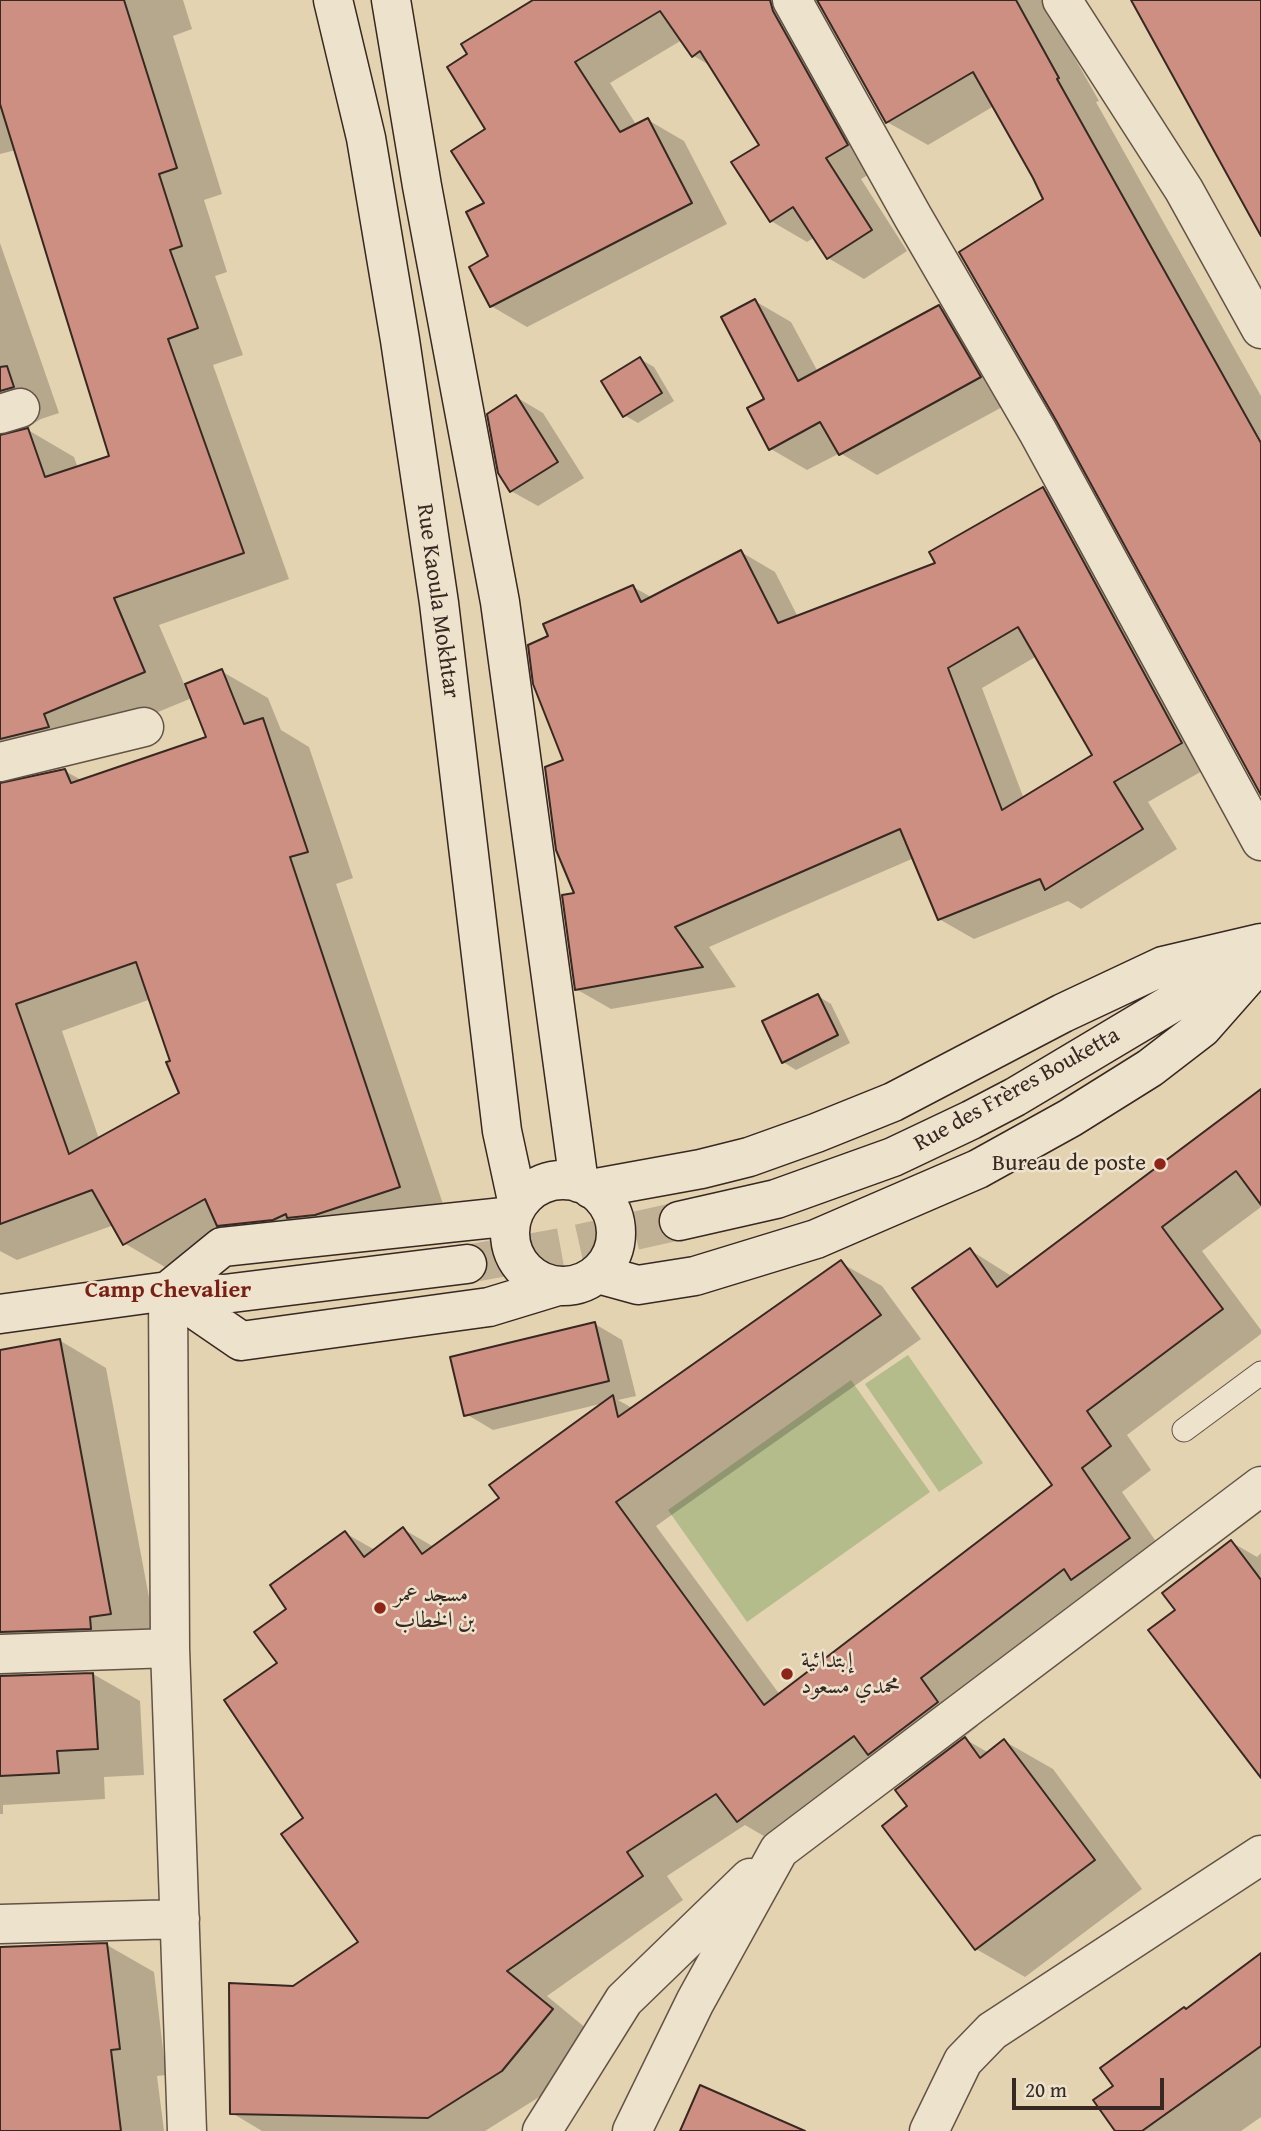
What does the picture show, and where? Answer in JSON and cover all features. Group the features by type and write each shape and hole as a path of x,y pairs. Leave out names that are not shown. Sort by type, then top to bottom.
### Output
{"main road":[{"name":"Rue Kaoula Mokhtar","path":"333,0 366,138 400,340 439,603 502,1131 516,1211"},
{"path":"168,1291 241,1341 489,1307 558,1286 586,1282 598,1274 612,1254 616,1230 608,1206 585,1186 500,602 422,186 391,0"},
{"path":"792,0 1038,432 1261,841"},
{"path":"1062,0 1184,190 1261,329"},
{"path":"0,762 145,727"},
{"path":"558,1286 540,1281 524,1270 514,1254 511,1235 516,1211 527,1195 539,1187 565,1181 585,1186 701,1169 749,1157 893,1102 1063,1013 1163,966 1261,943"},
{"name":"Rue des Frères Bouketta","path":"679,1222 776,1199 893,1157 1015,1097 1261,950"},
{"path":"598,1274 638,1285 695,1276 816,1238 978,1169 1070,1118 1150,1068 1202,1028 1261,961"},
{"path":"168,1291 222,1247 516,1211"},
{"path":"0,1314 168,1291 224,1294 467,1264"},
{"path":"168,1291 170,1648 187,2131"},
{"path":"542,2131 624,2000 779,1850 1261,1486"},
{"path":"0,1654 170,1648"},
{"path":"632,2131 695,2002 779,1850"},
{"path":"929,2131 963,2061 992,2031 1261,1855"},
{"path":"0,1924 180,1919"}],"lane":[{"path":"1184,1430 1261,1373"}],"green space":[{"path":"908,1355 983,1463 939,1492 865,1384"},
{"path":"851,1380 930,1492 747,1622 668,1510"}],"building":[{"path":"0,0 124,0 177,168 159,174 182,246 170,250 198,328 168,339 244,553 114,598 145,672 44,714 49,727 0,739 0,435 28,428 45,477 109,456 0,104"},
{"path":"533,0 770,0 773,11 848,145 826,158 872,230 827,259 793,207 770,222 731,162 759,145 700,51 692,57 660,11 575,62 620,132 648,118 692,203 490,307 469,267 488,256 466,212 484,203 451,151 485,129 447,67 467,54 461,44"},
{"path":"817,0 1016,0 1059,78 1057,79 1261,443 1261,795 1057,422 959,252 1043,199 1033,178 973,72 886,123"},
{"path":"1131,0 1261,0 1261,236"},
{"path":"755,299 798,381 939,305 981,377 839,455 820,422 769,450 747,408 764,399 721,317"},
{"path":"640,357 662,393 623,417 601,381"},
{"path":"7,366 14,387 0,391 0,367"},
{"path":"516,395 558,462 510,492 498,473 487,414"},
{"path":"1043,487 1182,743 1114,782 1143,829 1045,890 1040,879 938,920 900,829 675,927 703,967 575,990 562,895 574,893 556,850 545,767 563,760 533,684 528,645 548,636 543,624 633,585 641,602 741,550 778,623 935,563 929,552","holes":["1018,627 1092,755 1002,810 948,668"]},
{"path":"222,669 244,724 263,718 308,852 290,857 400,1187 315,1215 287,1218 286,1214 273,1220 217,1226 205,1199 123,1245 92,1190 0,1224 0,783 65,769 71,783 206,737 185,684","holes":["136,962 170,1061 166,1062 179,1093 69,1154 16,1004"]},
{"path":"818,994 838,1035 782,1063 762,1021"},
{"path":"1261,1089 1261,1205 1236,1171 1162,1227 1223,1309 1087,1411 1111,1446 1082,1468 1130,1538 1071,1580 1064,1569 921,1678 938,1702 868,1755 854,1736 737,1822 716,1794 627,1852 643,1876 507,1971 553,2009 502,2071 428,2118 230,2114 229,1983 293,1986 358,1942 281,1834 303,1818 224,1700 277,1663 254,1632 286,1609 270,1585 345,1531 364,1557 403,1527 422,1554 499,1498 489,1485 613,1395 618,1417 841,1260 881,1315 616,1502 764,1705 1052,1485 912,1288 970,1248 997,1287"},
{"path":"595,1322 609,1381 464,1416 450,1357"},
{"path":"60,1339 111,1614 90,1617 91,1629 0,1632 0,1350"},
{"path":"1231,1540 1261,1580 1261,1778 1148,1630 1175,1610 1162,1593"},
{"path":"93,1673 98,1749 57,1751 59,1773 0,1776 0,1676"},
{"path":"965,1737 980,1758 1004,1739 1095,1860 975,1950 882,1826 907,1806 895,1790"},
{"path":"107,1943 120,2049 111,2050 121,2131 0,2131 0,1947"},
{"path":"1261,1953 1261,2046 1142,2131 1115,2131 1093,2100 1113,2086 1100,2068"},
{"path":"700,2085 805,2131 680,2131"}],"tunnel":[{"path":"467,1264 567,1246 679,1221"}],"place":[{"name":"Bureau de poste","path":"1160,1164"},
{"name":"مسجد عمر بن الخطاب","path":"380,1608"},
{"name":"إبتدائية محمدي مسعود","path":"787,1674"}],"district":[{"name":"Camp Chevalier","path":"168,1291"}]}
